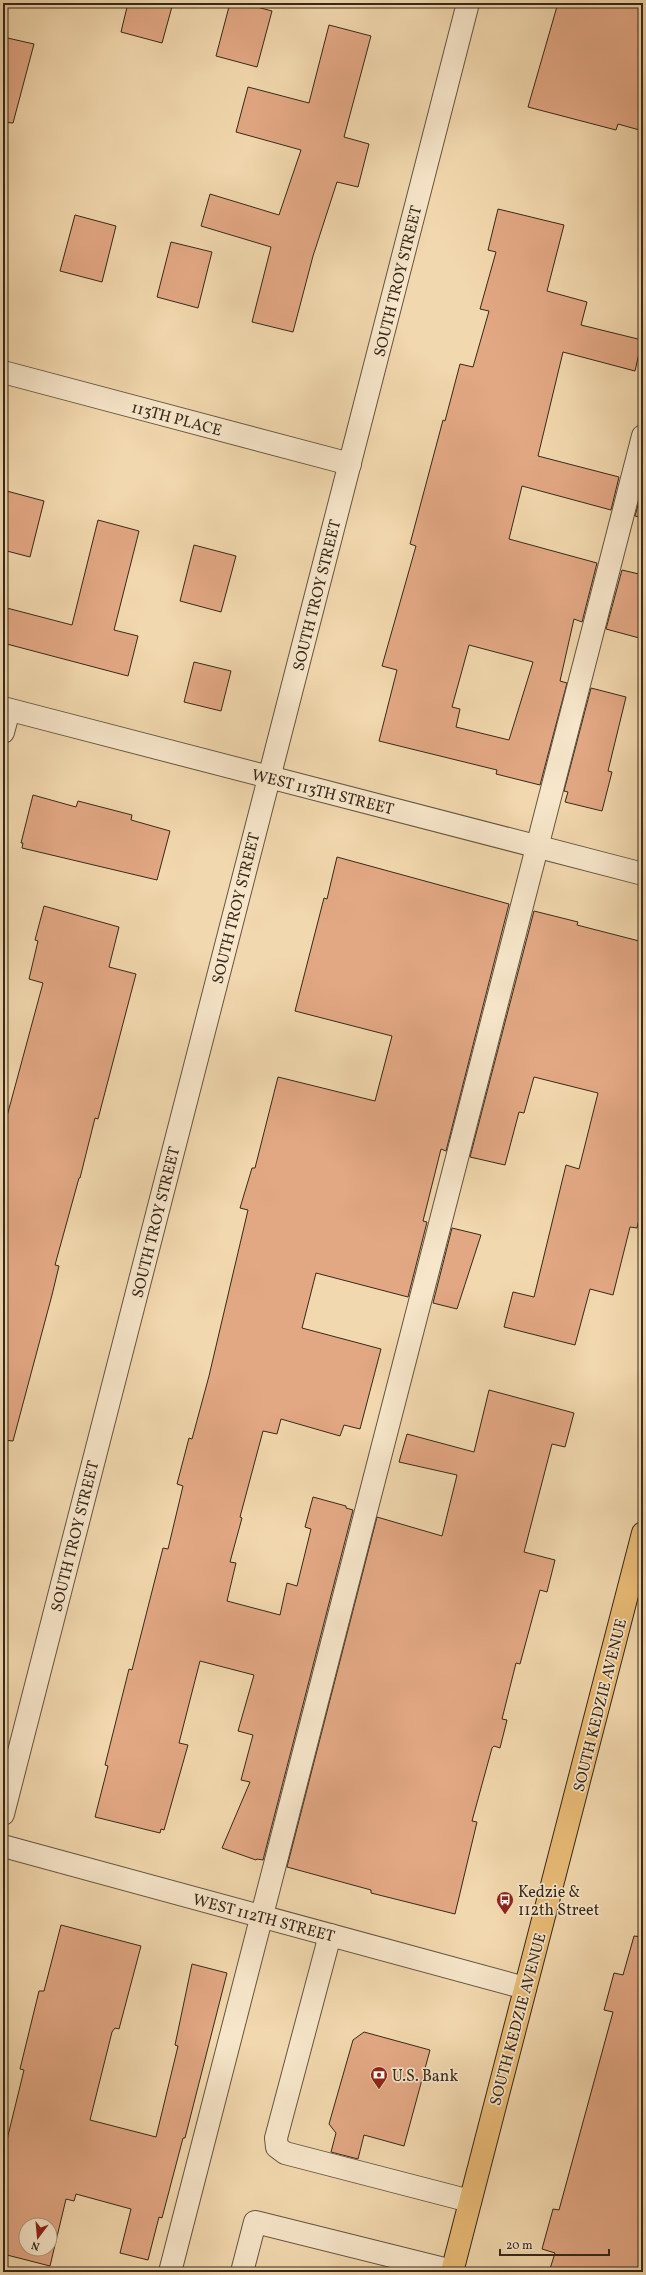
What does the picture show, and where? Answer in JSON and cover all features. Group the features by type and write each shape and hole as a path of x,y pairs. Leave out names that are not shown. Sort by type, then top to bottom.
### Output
{"main road":[{"name":"SOUTH KEDZIE AVENUE","path":"452,2272 643,1533"}],"street":[{"name":"SOUTH TROY STREET","path":"3,1814 468,3"},
{"name":"113TH PLACE","path":"3,372 350,464"},
{"path":"170,2272 643,436"},
{"path":"3,732 6,709"},
{"name":"WEST 113TH STREET","path":"6,709 643,874"},
{"name":"WEST 112TH STREET","path":"3,1846 525,1988"},
{"path":"330,1935 276,2138 277,2147 285,2153 470,2201"},
{"path":"242,2272 255,2222 452,2272"}],"building":[{"path":"128,3 173,3 162,43 121,32"},
{"path":"230,3 242,3 272,11 257,67 216,56"},
{"path":"558,3 643,3 643,131 618,124 616,130 528,107"},
{"path":"329,25 371,36 344,137 369,144 358,187 337,182 313,256 293,332 252,322 271,247 201,226 210,194 279,215 301,150 236,132 248,87 309,103"},
{"path":"3,37 34,44 13,123 3,122"},
{"path":"498,209 564,225 547,291 587,302 581,325 642,340 635,371 563,352 538,456 619,477 611,510 522,486 509,539 597,563 582,622 574,619 560,681 567,683 540,785 496,774 497,770 379,741 397,670 382,666 416,546 410,544 443,420 445,421 460,364 473,367 489,311 480,309 496,252 488,250","holes":["469,645 533,662 509,740 456,727 460,709 452,707"]},
{"path":"75,215 116,226 102,282 60,271"},
{"path":"171,242 212,252 198,308 157,297"},
{"path":"643,486 643,518 635,516"},
{"path":"3,490 44,501 30,557 3,550"},
{"path":"98,520 139,531 114,630 138,636 128,676 3,643 3,607 72,625"},
{"path":"194,545 236,556 221,612 180,601"},
{"path":"622,570 643,575 643,639 606,629"},
{"path":"194,662 231,671 221,711 184,702"},
{"path":"591,688 626,697 608,771 612,772 602,811 565,802 568,792 564,791"},
{"path":"33,795 76,807 78,801 132,815 131,820 170,831 157,880 22,848 23,843 21,843"},
{"path":"337,857 509,904 446,1151 441,1149 423,1221 427,1222 408,1297 316,1273 302,1328 381,1349 360,1429 344,1425 340,1436 281,1419 277,1434 263,1431 240,1517 242,1518 230,1562 236,1563 227,1601 280,1615 287,1583 297,1586 311,1529 305,1527 313,1497 346,1506 346,1508 353,1510 263,1860 256,1860 222,1848 250,1782 241,1780 253,1735 238,1731 254,1675 200,1661 179,1743 188,1745 164,1830 161,1829 160,1833 95,1817 108,1766 105,1765 129,1669 132,1670 163,1548 168,1549 183,1486 177,1484 189,1438 192,1439 209,1376 248,1210 240,1208 252,1168 255,1168 278,1077 375,1101 392,1036 295,1011 324,898 327,899"},
{"path":"44,906 119,927 109,967 136,974 98,1119 95,1118 80,1178 55,1265 59,1266 13,1441 3,1440 3,1131 43,983 29,979 38,941 35,940"},
{"path":"534,911 578,922 577,925 643,942 643,1202 637,1228 630,1227 613,1295 590,1289 575,1345 504,1327 513,1292 534,1297 566,1165 579,1169 598,1093 534,1077 524,1113 519,1112 505,1165 470,1157"},
{"path":"452,1228 481,1235 457,1309 433,1303"},
{"path":"489,1390 574,1413 565,1447 552,1444 524,1552 555,1560 547,1592 540,1590 520,1664 516,1663 502,1719 507,1720 500,1748 494,1746 492,1748 472,1821 477,1822 455,1914 371,1893 371,1890 287,1867 377,1517 442,1536 457,1475 399,1462 407,1434 474,1452"},
{"path":"61,1925 141,1946 119,2029 115,2028 112,2032 90,2120 156,2137 178,2046 175,2045 192,1964 227,1973 185,2138 183,2138 162,2218 159,2217 148,2260 120,2253 131,2209 76,2194 74,2201 66,2199 58,2232 58,2217 18,2217 18,2257 52,2257 50,2266 3,2254 3,2156 24,2070 20,2069 39,1991 44,1991"},
{"path":"634,1936 643,1937 643,2272 549,2272 555,2253 542,2249 553,2209 559,2210 613,2012 604,2010 614,1973 623,1975"},
{"name":"U.S. Bank","path":"364,2032 430,2050 404,2146 364,2135 358,2159 331,2152 336,2133 329,2124 353,2040"}],"place":[{"name":"Kedzie & 112th Street","path":"505,1915"},
{"name":"U.S. Bank","path":"379,2090"}]}
